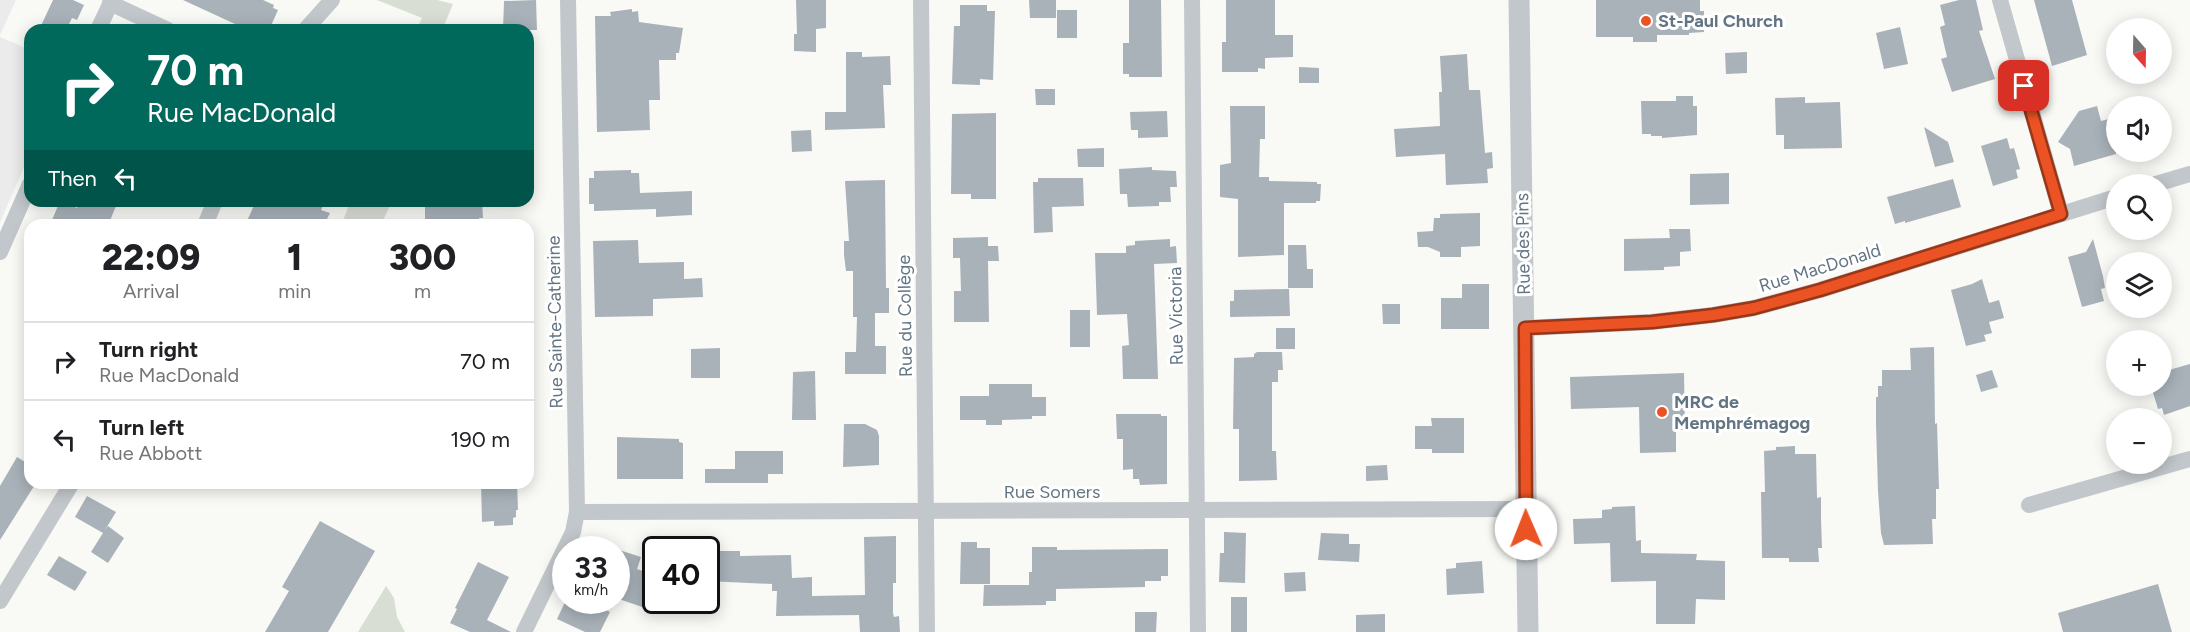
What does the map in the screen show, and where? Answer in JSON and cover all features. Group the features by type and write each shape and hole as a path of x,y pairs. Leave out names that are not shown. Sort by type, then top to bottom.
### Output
{"street":[{"path":"310,24 332,0"},
{"name":"Rue Sainte-Catherine","path":"524,632 571,537 577,512 568,0"},
{"name":"Rue du Collège","path":"921,0 927,632"},
{"name":"Rue Victoria","path":"1192,0 1198,632"},
{"name":"Rue des Pins","path":"1519,0 1528,632"},
{"path":"2000,0 2061,214"},
{"path":"101,24 111,1 156,24"},
{"path":"2172,179 2190,174"},
{"path":"0,252 24,198"},
{"name":"Rue MacDonald","path":"1525,328 1652,322 1754,308 1820,290 2106,200"},
{"path":"2029,505 2190,459"},
{"path":"0,601 68,489"},
{"name":"Rue Somers","path":"577,512 1526,508"}],"shaded area":[{"path":"0,0 16,0 0,35"},
{"path":"377,0 437,0 453,4 445,24 419,24 422,18"},
{"path":"0,37 24,47 24,168 0,222"},
{"path":"348,207 389,207 384,219 344,219"},
{"path":"386,586 394,598 397,617 405,632 358,632"}],"building":[{"path":"53,0 73,0 84,5 77,20 72,18 69,24 42,24"},
{"path":"183,0 263,0 274,5 273,8 278,10 272,24 235,24"},
{"path":"536,0 537,30 534,30 534,24 503,24 504,1"},
{"path":"796,0 826,0 826,28 816,29 816,52 794,51 794,34 797,34"},
{"path":"1029,0 1056,0 1056,18 1030,18"},
{"path":"1129,0 1161,0 1162,77 1129,77 1129,74 1123,74 1123,43 1129,43"},
{"path":"1226,0 1275,0 1275,35 1293,35 1293,57 1265,58 1265,69 1258,68 1258,72 1222,72 1222,42 1226,42"},
{"name":"St-Paul Church","path":"1596,0 1700,0 1700,11 1704,11 1704,32 1689,33 1689,35 1657,35 1657,42 1633,42 1633,37 1596,37"},
{"path":"1959,0 1976,0 1983,30 1979,31 1995,79 1952,92 1941,59 1947,57 1940,27 1945,25 1940,5"},
{"path":"2034,0 2072,0 2087,55 2052,66"},
{"path":"960,5 987,5 987,11 995,11 993,80 980,79 980,85 952,84 954,26 960,26"},
{"path":"632,9 632,12 638,11 639,22 683,28 679,53 676,53 676,60 659,60 660,100 649,100 650,130 597,132 595,16 611,16 610,12"},
{"path":"1057,10 1077,10 1077,38 1057,38"},
{"path":"1900,27 1908,64 1884,69 1876,33"},
{"path":"846,52 862,52 862,57 890,56 891,85 883,85 885,128 825,130 825,112 846,112"},
{"path":"1747,52 1747,73 1726,74 1725,53"},
{"path":"1467,54 1469,90 1480,90 1485,153 1492,152 1493,168 1487,169 1488,183 1446,185 1445,154 1396,157 1394,129 1440,126 1439,92 1442,92 1440,56"},
{"path":"1299,67 1319,68 1319,83 1299,83"},
{"path":"1035,89 1055,89 1055,105 1036,105"},
{"path":"1676,96 1693,96 1693,106 1697,106 1697,135 1662,138 1662,136 1642,134 1641,101 1676,101"},
{"path":"1805,97 1805,103 1840,102 1842,148 1784,149 1784,135 1776,135 1775,98"},
{"path":"1230,106 1265,106 1265,139 1260,139 1259,177 1269,177 1269,181 1321,184 1320,201 1284,203 1284,255 1238,257 1238,199 1220,197 1220,165 1231,163"},
{"path":"2097,106 2101,121 2106,120 2106,157 2074,166 2070,149 2058,142 2079,111"},
{"path":"1167,111 1168,137 1138,138 1138,130 1131,130 1130,112"},
{"path":"996,113 996,199 971,199 971,194 951,194 952,114"},
{"path":"1924,127 1948,142 1954,162 1935,167"},
{"path":"811,130 812,151 792,152 791,131"},
{"path":"2007,138 2010,149 2014,148 2020,169 2016,170 2018,178 1993,186 1981,146"},
{"path":"1104,148 1104,167 1078,167 1077,149"},
{"path":"1152,167 1152,170 1176,171 1177,187 1170,187 1171,202 1159,202 1159,206 1128,207 1127,194 1120,194 1119,169"},
{"path":"631,170 631,173 639,173 640,193 692,191 692,215 656,217 656,209 594,211 594,204 589,204 589,178 594,178 594,171"},
{"path":"1729,173 1729,204 1690,205 1690,174"},
{"path":"1038,178 1083,178 1084,206 1052,207 1053,232 1034,233 1033,182 1038,182"},
{"path":"1953,179 1961,207 1895,224 1887,197"},
{"path":"885,180 886,288 889,288 889,313 875,313 875,346 886,346 886,374 845,374 845,352 856,352 857,317 853,317 853,271 846,271 844,255 844,241 849,241 845,181"},
{"path":"58,207 116,207 111,219 52,219"},
{"path":"253,207 322,207 321,210 330,213 327,219 248,219"},
{"path":"425,207 482,207 483,218 479,219 425,219"},
{"path":"1480,213 1480,246 1461,247 1461,257 1440,257 1440,252 1428,247 1418,247 1417,232 1433,231 1434,218 1440,218 1440,214"},
{"path":"1669,229 1690,229 1691,251 1680,252 1680,266 1664,267 1664,270 1624,271 1624,239 1670,238"},
{"path":"988,237 988,246 998,246 999,261 988,261 989,322 954,322 954,291 961,291 960,258 953,258 953,238"},
{"path":"1170,239 1170,247 1176,246 1177,263 1154,264 1158,379 1123,379 1122,346 1129,345 1127,314 1097,315 1095,253 1126,253 1126,246 1135,245 1135,241"},
{"path":"2093,239 2103,276 2105,288 2101,289 2104,301 2082,307 2068,257 2086,252"},
{"path":"638,240 639,263 684,262 684,279 702,278 703,297 653,299 653,316 595,317 593,241"},
{"path":"1288,245 1306,245 1307,269 1313,269 1313,288 1288,288"},
{"path":"1982,279 1989,303 1999,300 2004,318 1989,322 1992,333 1984,335 1986,341 1966,346 1951,290"},
{"path":"1462,284 1489,284 1489,329 1441,329 1441,298 1462,298"},
{"path":"1289,289 1290,316 1230,317 1230,301 1234,301 1234,290"},
{"path":"1382,304 1400,304 1400,324 1383,324"},
{"path":"1070,310 1090,310 1090,347 1070,347"},
{"path":"1276,328 1295,328 1295,349 1276,349"},
{"path":"1934,347 1939,489 1936,489 1936,519 1932,519 1933,544 1884,545 1878,491 1876,424 1876,397 1878,397 1878,386 1882,386 1882,370 1911,370 1910,348"},
{"path":"720,348 720,378 691,378 691,349"},
{"path":"1257,352 1282,352 1283,370 1278,370 1278,382 1272,382 1272,451 1276,451 1277,480 1239,481 1239,429 1233,429 1234,358 1254,357"},
{"path":"2190,364 2190,406 2172,412 2172,408 2158,408 2154,396 2172,396 2172,369"},
{"path":"1992,370 1998,387 1981,392 1976,375"},
{"path":"815,371 816,420 792,420 793,372"},
{"name":"MRC de Memphrémagog","path":"1684,373 1685,430 1676,430 1676,452 1640,453 1639,407 1571,409 1570,377"},
{"path":"989,384 1032,384 1032,397 1046,397 1046,416 1002,420 1002,425 986,425 986,420 960,420 960,396 989,396"},
{"path":"1116,414 1167,416 1167,484 1140,485 1139,479 1133,479 1133,469 1123,470 1123,439 1117,439"},
{"path":"1431,418 1464,418 1464,453 1432,453 1432,449 1415,449 1415,426 1432,426"},
{"path":"844,424 865,424 877,430 879,465 843,467"},
{"path":"617,437 679,439 679,442 683,443 683,479 617,479"},
{"path":"1795,446 1795,454 1816,454 1817,498 1821,497 1822,548 1818,548 1819,562 1789,562 1789,558 1762,558 1761,492 1765,492 1764,451 1776,450 1776,447"},
{"path":"735,451 783,451 783,474 768,474 768,483 705,483 705,469 735,469"},
{"path":"17,457 24,461 24,489 32,489 0,540 0,486"},
{"path":"1387,465 1388,480 1366,481 1366,466"},
{"path":"481,489 517,489 518,510 516,510 516,517 513,518 513,525 494,526 494,521 482,522"},
{"path":"87,496 116,512 105,530 108,526 124,538 108,563 91,552 103,533 75,517"},
{"path":"1635,506 1636,541 1641,540 1641,553 1697,554 1696,560 1725,561 1725,600 1696,599 1695,624 1656,624 1656,581 1611,582 1610,543 1574,544 1573,519 1602,518 1602,510"},
{"path":"320,521 375,551 328,632 265,632 289,591 282,587"},
{"path":"1224,532 1246,533 1245,583 1219,582 1220,553 1224,553"},
{"path":"1321,533 1349,534 1349,544 1360,544 1359,562 1318,560"},
{"path":"896,536 896,583 893,583 893,613 894,617 899,616 900,632 860,632 859,615 776,616 777,591 772,591 772,584 720,582 720,551 740,551 740,556 791,555 792,578 812,577 812,596 865,595 864,537"},
{"path":"961,542 977,542 977,548 990,548 990,584 960,584"},
{"path":"1032,547 1057,547 1057,550 1168,549 1168,576 1161,576 1161,581 1145,581 1145,587 1056,589 1056,601 1046,601 1046,605 983,606 984,585 1029,585 1029,572 1032,572"},
{"path":"630,553 641,557 637,569 642,571 642,607 630,603"},
{"path":"59,556 87,572 75,591 47,575"},
{"path":"1482,561 1484,593 1447,595 1446,569 1456,568 1456,563"},
{"path":"478,562 509,577 487,620 511,632 470,632 450,623"},
{"path":"1305,572 1306,591 1285,592 1284,573"},
{"path":"2158,584 2172,632 2063,632 2058,613"},
{"path":"1231,597 1247,597 1247,632 1231,632"},
{"path":"1135,612 1157,612 1156,632 1135,632"},
{"path":"559,614 609,614 600,632 585,632 557,619"},
{"path":"1385,614 1385,632 1356,632 1356,615"}],"place":[{"name":"St-Paul Church","path":"1646,21"},
{"name":"MRC de Memphrémagog","path":"1662,412"}],"route":[{"path":"1526,529 1525,328 1652,322 1754,308 1820,290 2061,214 2024,86"}]}
